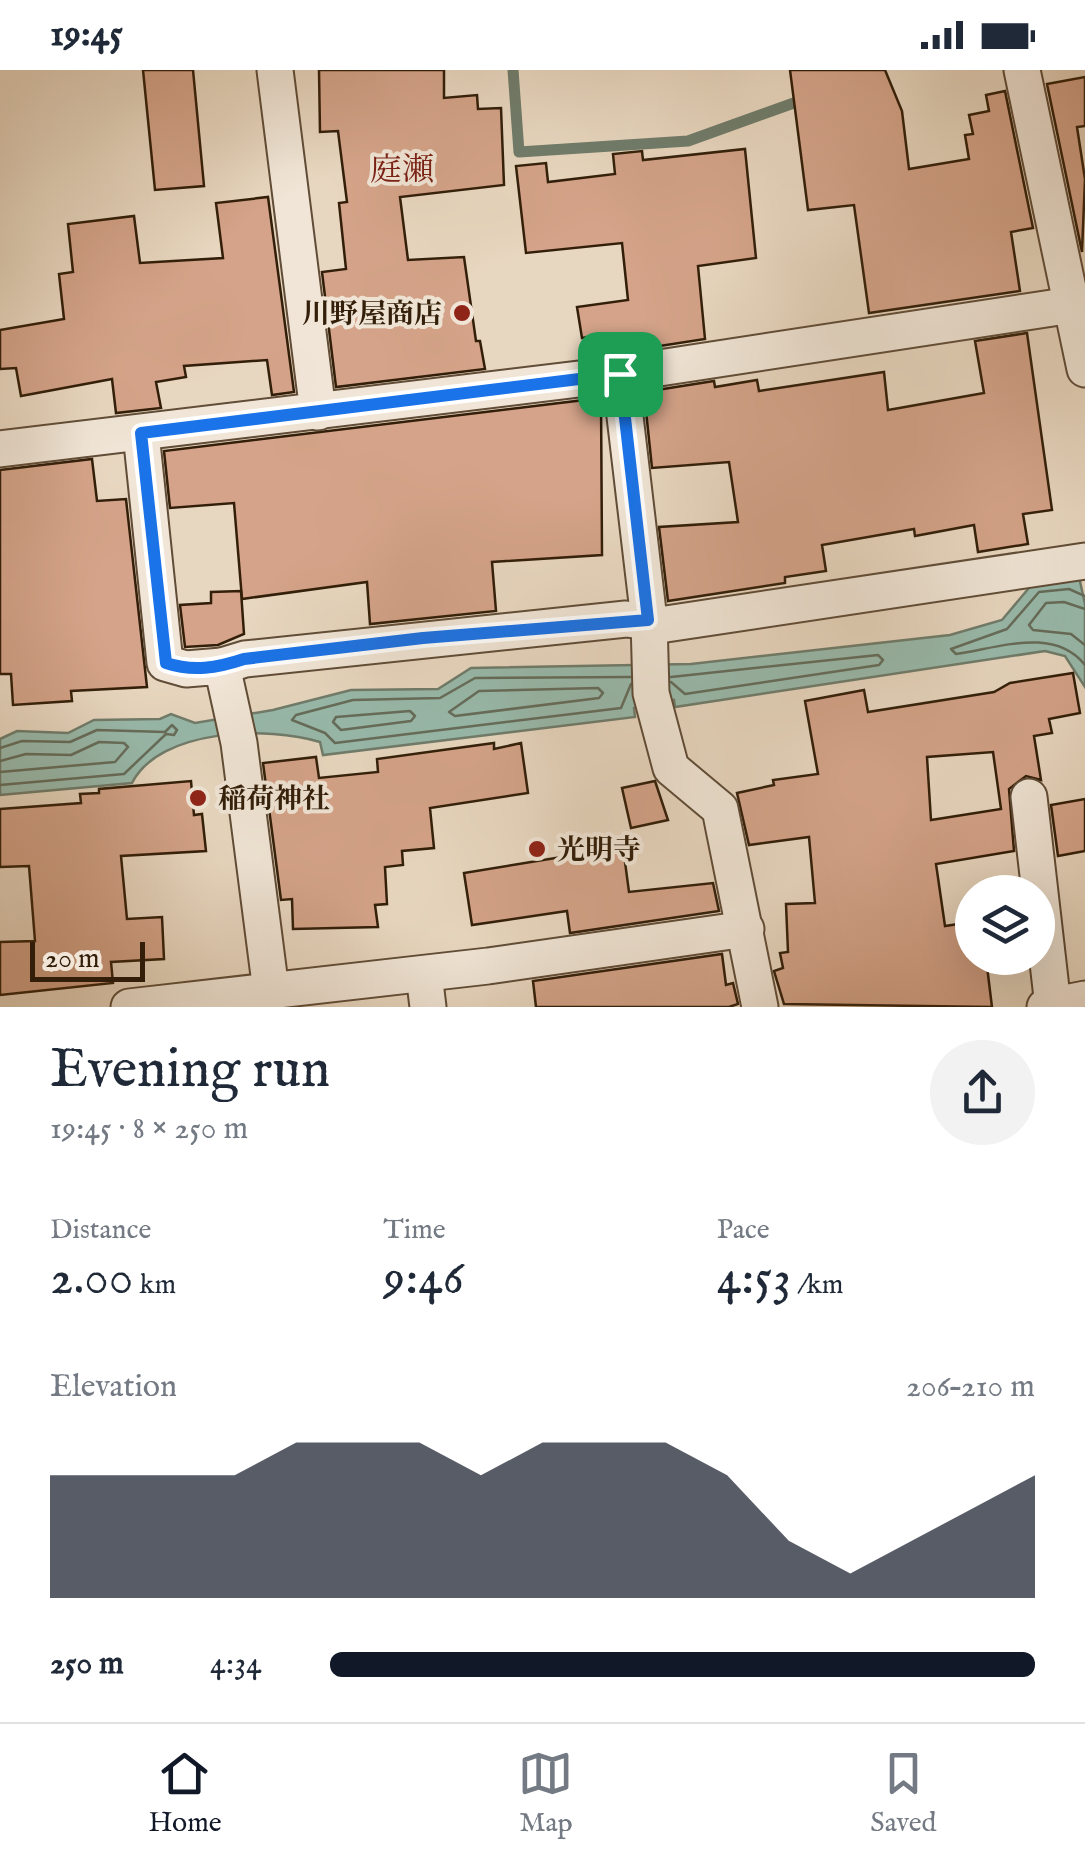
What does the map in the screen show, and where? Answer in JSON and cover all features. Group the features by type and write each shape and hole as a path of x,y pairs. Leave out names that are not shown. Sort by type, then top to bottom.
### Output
{"street":[{"path":"274,70 318,412"},
{"path":"1022,70 1078,304 1085,369"},
{"path":"0,450 620,374 1078,304"},
{"path":"620,374 651,677 671,768 720,809 760,1007"},
{"path":"141,433 166,663 186,670 244,659 423,638 648,620 666,624 1085,561"},
{"path":"222,666 239,744 271,991"},
{"path":"1030,797 1053,1006"},
{"path":"129,1007 271,991 426,990 746,928"},
{"path":"1044,1007 1085,999"}],"water":[{"path":"1079,577 1085,604 1085,687 1065,656 1045,651 675,707 674,700 634,708 635,717 323,755 320,742 298,737 245,733 217,736 166,751 146,765 132,783 0,795 0,739 17,731 68,733 94,720 160,719 171,714 195,723 273,710 351,690 438,689 471,668 691,664 950,635 1002,620 1034,582"}],"building":[{"path":"143,70 193,70 204,186 155,190"},
{"path":"319,70 444,70 444,98 477,95 478,109 501,108 504,185 400,197 408,260 464,257 476,341 480,341 485,369 336,387 322,272 346,269 339,203 347,202 338,131 320,132"},
{"path":"790,70 885,70 902,111 909,169 969,159 965,135 973,134 969,115 989,111 986,95 1005,91 1033,228 1011,232 1020,291 869,313 854,205 808,210"},
{"path":"1085,77 1085,126 1077,127 1085,179 1082,252 1047,84"},
{"path":"745,149 756,258 698,266 705,339 602,355 606,334 582,338 577,307 628,300 622,243 526,253 516,166 546,163 548,182 615,174 613,154 642,151 643,160"},
{"path":"268,197 294,392 272,395 267,360 184,366 186,377 156,382 161,408 116,413 112,379 21,396 16,368 0,369 0,330 64,319 59,274 73,272 68,224 134,216 140,263 223,258 216,203"},
{"path":"1027,333 1052,510 1023,514 1028,544 978,552 974,525 915,536 914,529 822,545 826,571 785,577 785,583 668,601 659,527 738,522 729,462 652,468 644,392 714,381 715,387 757,380 759,391 884,372 888,410 984,393 975,341"},
{"path":"601,398 602,555 492,562 496,611 370,624 367,582 242,599 234,503 170,508 164,451"},
{"path":"92,459 97,501 126,499 147,687 71,691 72,701 13,705 11,674 0,674 0,470"},
{"path":"241,591 244,634 218,645 185,647 180,605 211,603 211,592"},
{"path":"1073,673 1080,713 1049,719 1052,733 1034,736 1041,780 1026,776 1009,789 1014,851 936,864 945,926 955,925 955,975 988,975 992,1007 784,1004 774,971 783,968 780,953 788,952 786,904 815,903 809,837 749,845 737,793 774,785 773,780 818,774 805,701 864,690 868,712 994,692 1010,683","holes":["993,752 1001,809 931,820 927,757"]},
{"path":"494,743 494,749 521,743 528,793 430,808 434,848 402,851 403,865 385,867 387,904 375,905 378,927 293,929 292,899 281,900 263,763 316,757 319,778 378,772 377,759"},
{"path":"191,781 194,815 202,814 206,851 121,856 127,919 162,917 164,959 111,962 113,983 0,995 0,942 35,941 29,866 0,867 0,809 81,803 80,794 99,793 99,789"},
{"path":"655,781 668,820 631,828 622,788"},
{"path":"1085,799 1085,851 1058,856 1051,805"},
{"path":"623,847 629,892 713,883 719,911 570,933 567,911 472,925 464,873"},
{"path":"722,954 726,985 733,983 738,1004 729,1007 536,1007 533,981"}],"waterway":[{"path":"513,70 519,152 688,141 805,99"}],"place":[{"name":"川野屋商店","path":"462,313"},
{"name":"稲荷神社","path":"198,798"},
{"name":"光明寺","path":"537,849"}],"district":[{"name":"庭瀬","path":"402,169"}],"route":[{"path":"620,374 648,620 423,638 244,659 186,670 166,663 141,433 620,374"}]}
